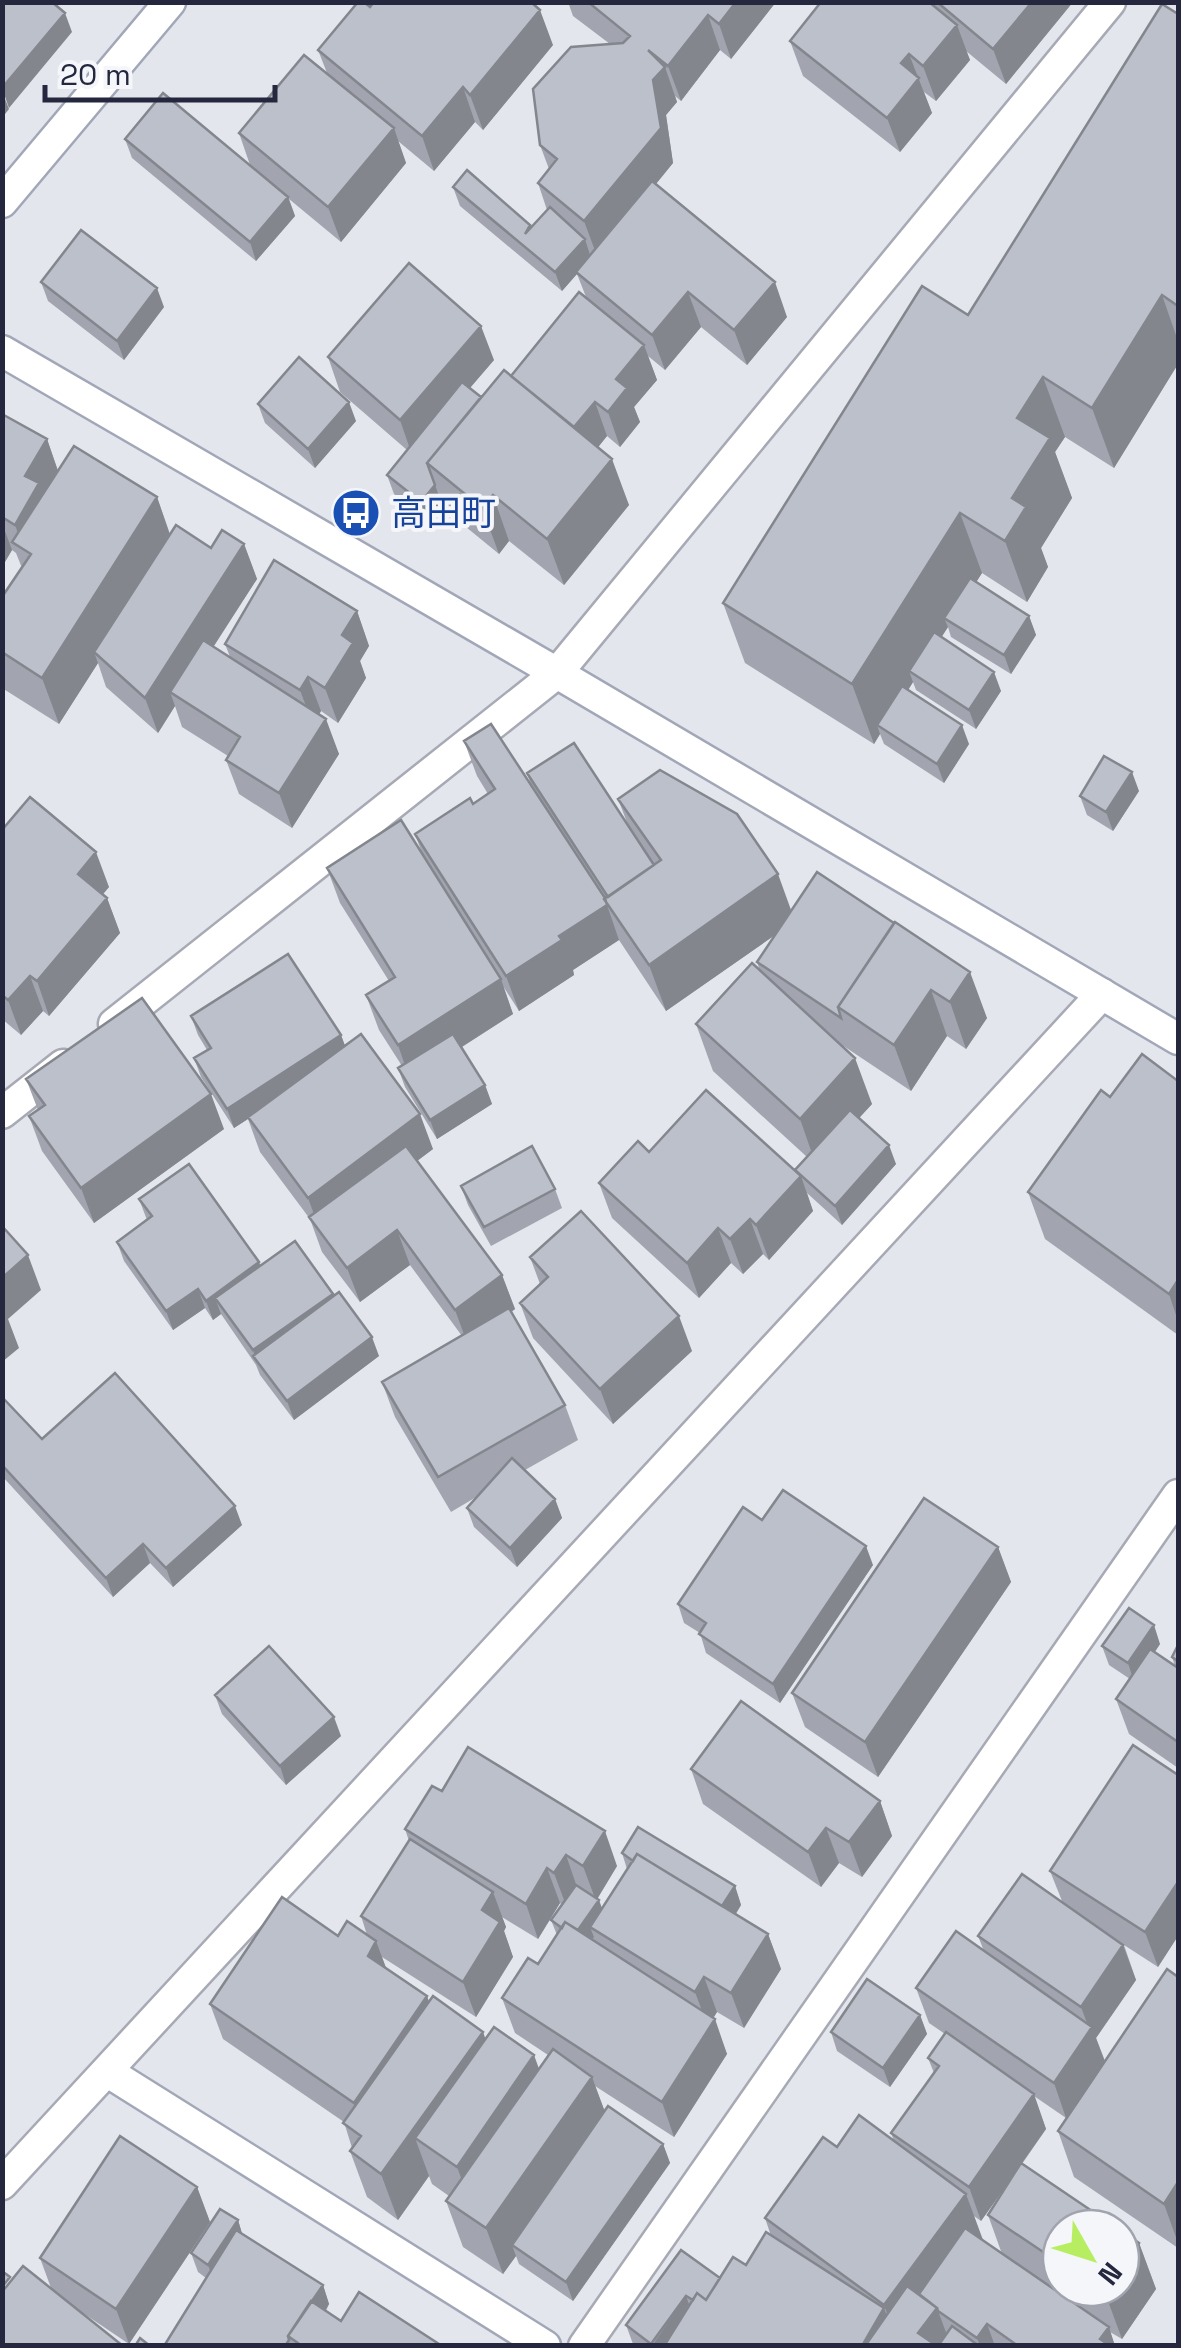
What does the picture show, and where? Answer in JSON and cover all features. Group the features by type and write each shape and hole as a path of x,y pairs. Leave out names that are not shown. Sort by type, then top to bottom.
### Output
{"street":[{"path":"2,202 170,2"},
{"path":"2,1113 557,673 1110,2"},
{"path":"2,351 1178,1038"},
{"path":"2,2184 1102,994"},
{"path":"584,2346 1178,1494"},
{"path":"108,2072 545,2346"}],"building":[{"path":"2,2 52,2 65,13 2,88"},
{"path":"358,2 370,7 374,2 531,2 540,10 470,95 463,87 422,136 318,50"},
{"path":"588,2 736,2 719,24 708,15 668,66 648,50 665,67 653,80 661,128 584,221 538,183 557,159 540,145 533,89 571,47 623,43 630,36"},
{"path":"821,2 929,2 957,25 923,66 909,54 901,63 919,78 887,118 790,41"},
{"path":"937,2 1032,2 993,49"},
{"path":"1162,4 1178,14 1178,306 1162,295 1092,408 1043,377 1017,418 1050,438 1012,498 1026,507 1005,541 960,513 852,684 723,603 922,286 968,315"},
{"path":"304,55 394,128 328,207 239,133"},
{"path":"163,93 288,197 250,242 125,139"},
{"path":"467,170 530,225 525,234 550,207 585,239 555,272 453,187"},
{"path":"652,181 775,282 734,330 688,292 652,335 576,272"},
{"path":"81,230 157,288 117,341 41,282"},
{"path":"409,263 481,326 400,420 328,357"},
{"path":"579,292 644,345 616,379 627,388 608,412 595,402 574,427 511,376"},
{"path":"299,357 349,402 308,449 258,404"},
{"path":"504,370 612,459 547,539 493,495 482,508 427,463"},
{"path":"462,382 481,397 427,463 435,485 421,502 387,475"},
{"path":"2,414 47,439 25,476 39,483 15,525 2,517"},
{"path":"74,446 157,497 42,678 2,652 2,597 31,554 12,542"},
{"path":"176,525 211,548 222,530 244,544 145,698 94,652"},
{"path":"274,560 357,611 342,635 353,643 325,688 308,677 300,690 225,644"},
{"path":"970,578 1029,616 1004,655 944,618"},
{"path":"934,632 994,672 969,710 909,671"},
{"path":"203,640 326,719 279,793 226,760 240,737 170,692"},
{"path":"902,686 962,725 937,764 877,725"},
{"path":"491,724 607,905 506,976 415,834 470,798 473,804 495,789 464,741"},
{"path":"574,743 654,865 608,897 527,773"},
{"path":"1104,756 1132,772 1106,812 1080,796"},
{"path":"660,770 737,814 778,874 649,965 604,899 661,860 618,799"},
{"path":"30,797 96,852 78,874 107,898 37,981 30,976 8,1000 2,995 2,830"},
{"path":"401,820 501,979 398,1045 366,995 395,977 327,868"},
{"path":"817,872 894,923 838,1007 841,1018 757,962"},
{"path":"895,922 970,972 950,1002 931,990 894,1045 838,1007"},
{"path":"288,954 341,1035 227,1109 194,1058 211,1048 191,1016"},
{"path":"752,963 855,1058 800,1119 696,1024"},
{"path":"142,998 211,1094 81,1188 29,1116 45,1105 26,1079"},
{"path":"361,1034 420,1114 308,1198 248,1117"},
{"path":"453,1034 485,1085 430,1120 398,1068"},
{"path":"1142,1054 1178,1081 1178,1280 1169,1294 1028,1192 1101,1090 1110,1097"},
{"path":"706,1090 801,1176 756,1225 750,1219 730,1239 718,1228 687,1263 599,1183 638,1141 649,1152"},
{"path":"850,1110 889,1145 835,1206 795,1170"},
{"path":"406,1146 502,1275 455,1310 397,1230 347,1268 309,1217"},
{"path":"532,1146 555,1189 484,1227 461,1186"},
{"path":"189,1164 259,1262 206,1301 198,1289 166,1311 117,1242 152,1216 139,1199"},
{"path":"581,1211 679,1316 600,1389 520,1303 548,1277 530,1257"},
{"path":"2,1226 28,1255 2,1278"},
{"path":"295,1241 333,1294 253,1350 215,1298"},
{"path":"339,1292 372,1337 287,1401 253,1356"},
{"path":"509,1308 565,1405 438,1477 382,1382"},
{"path":"115,1373 235,1506 166,1568 143,1544 106,1578 2,1465 2,1397 42,1439"},
{"path":"512,1458 555,1499 510,1548 467,1508"},
{"path":"783,1490 866,1546 773,1684 699,1634 706,1623 678,1604 743,1507 762,1520"},
{"path":"924,1498 998,1547 865,1742 792,1693"},
{"path":"1129,1608 1154,1625 1128,1663 1102,1646"},
{"path":"269,1646 334,1717 280,1766 215,1695"},
{"path":"1150,1649 1178,1668 1178,1742 1116,1699"},
{"path":"741,1701 880,1801 849,1842 826,1828 808,1852 691,1769"},
{"path":"1133,1745 1178,1775 1178,1882 1145,1932 1050,1871"},
{"path":"468,1747 605,1831 583,1866 566,1855 554,1873 547,1868 526,1904 405,1829 432,1786 442,1791"},
{"path":"638,1827 735,1886 722,1906 637,1854 633,1861 622,1853"},
{"path":"410,1839 493,1892 482,1910 500,1922 463,1982 361,1916"},
{"path":"637,1854 768,1934 731,1993 704,1977 695,1992 590,1927"},
{"path":"1022,1874 1123,1945 1081,2007 978,1936"},
{"path":"576,1885 599,1900 578,1930 565,1922 562,1928 551,1920"},
{"path":"282,1897 338,1936 347,1921 376,1941 368,1956 427,1996 354,2103 210,2004"},
{"path":"565,1922 715,2019 662,2102 502,1998 528,1958 538,1964"},
{"path":"956,1931 1092,2027 1054,2083 916,1988"},
{"path":"1167,1969 1178,1977 1178,2182 1164,2204 1058,2131"},
{"path":"867,1979 920,2015 883,2068 831,2032"},
{"path":"433,1996 483,2032 381,2174 350,2151 361,2136 343,2123"},
{"path":"494,2027 534,2055 457,2167 415,2138"},
{"path":"946,2032 1034,2094 969,2187 891,2133 939,2066 928,2058"},
{"path":"553,2049 592,2077 486,2228 446,2201"},
{"path":"608,2106 663,2144 566,2282 512,2245"},
{"path":"859,2115 966,2194 884,2305 765,2218 823,2137 837,2147"},
{"path":"120,2136 197,2187 116,2309 40,2258"},
{"path":"1021,2163 1087,2208 1041,2208 1041,2251 988,2215"},
{"path":"220,2209 238,2220 208,2265 191,2253"},
{"path":"965,2228 1041,2280 1041,2308 1081,2308 1109,2327 1100,2339 1110,2346 1012,2346 1014,2343 987,2324 977,2338 919,2294"},
{"path":"236,2230 323,2285 289,2340 285,2346 164,2346"},
{"path":"766,2232 884,2308 862,2346 664,2346 697,2293 706,2300 733,2257 746,2265"},
{"path":"681,2250 720,2278 706,2300 697,2293 693,2300 686,2296 651,2344 626,2325"},
{"path":"23,2266 123,2346 2,2346 2,2292"},
{"path":"2,2271 10,2277 2,2287"},
{"path":"907,2286 937,2308 918,2333 937,2346 865,2346"},
{"path":"359,2292 442,2346 302,2346 288,2336 311,2301 341,2321"},
{"path":"952,2326 979,2346 938,2346"}],"place":[{"name":"高田町","path":"356,513"}]}
